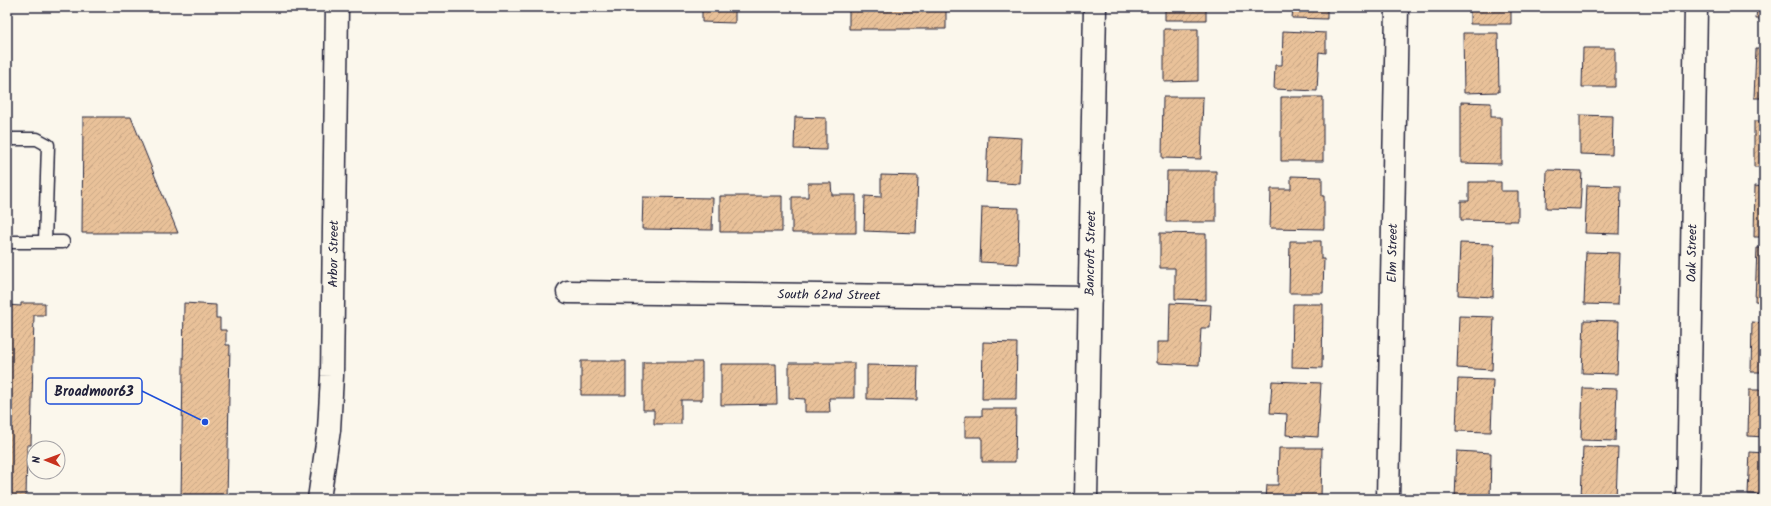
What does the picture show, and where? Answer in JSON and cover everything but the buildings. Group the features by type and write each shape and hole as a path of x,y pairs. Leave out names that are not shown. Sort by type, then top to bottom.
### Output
{"street":[{"name":"Arbor Street","path":"319,499 329,430 332,376 337,7"},
{"name":"Bancroft Street","path":"1086,499 1095,7"},
{"name":"Elm Street","path":"1388,499 1397,7"},
{"name":"Oak Street","path":"1688,499 1696,7"},
{"name":"South 62nd Street","path":"568,292 1090,298"}],"lane":[{"path":"7,139 37,139 48,145 45,242"},
{"path":"7,242 64,242"}],"place":[{"name":"Broadmoor63","path":"205,422"}]}
